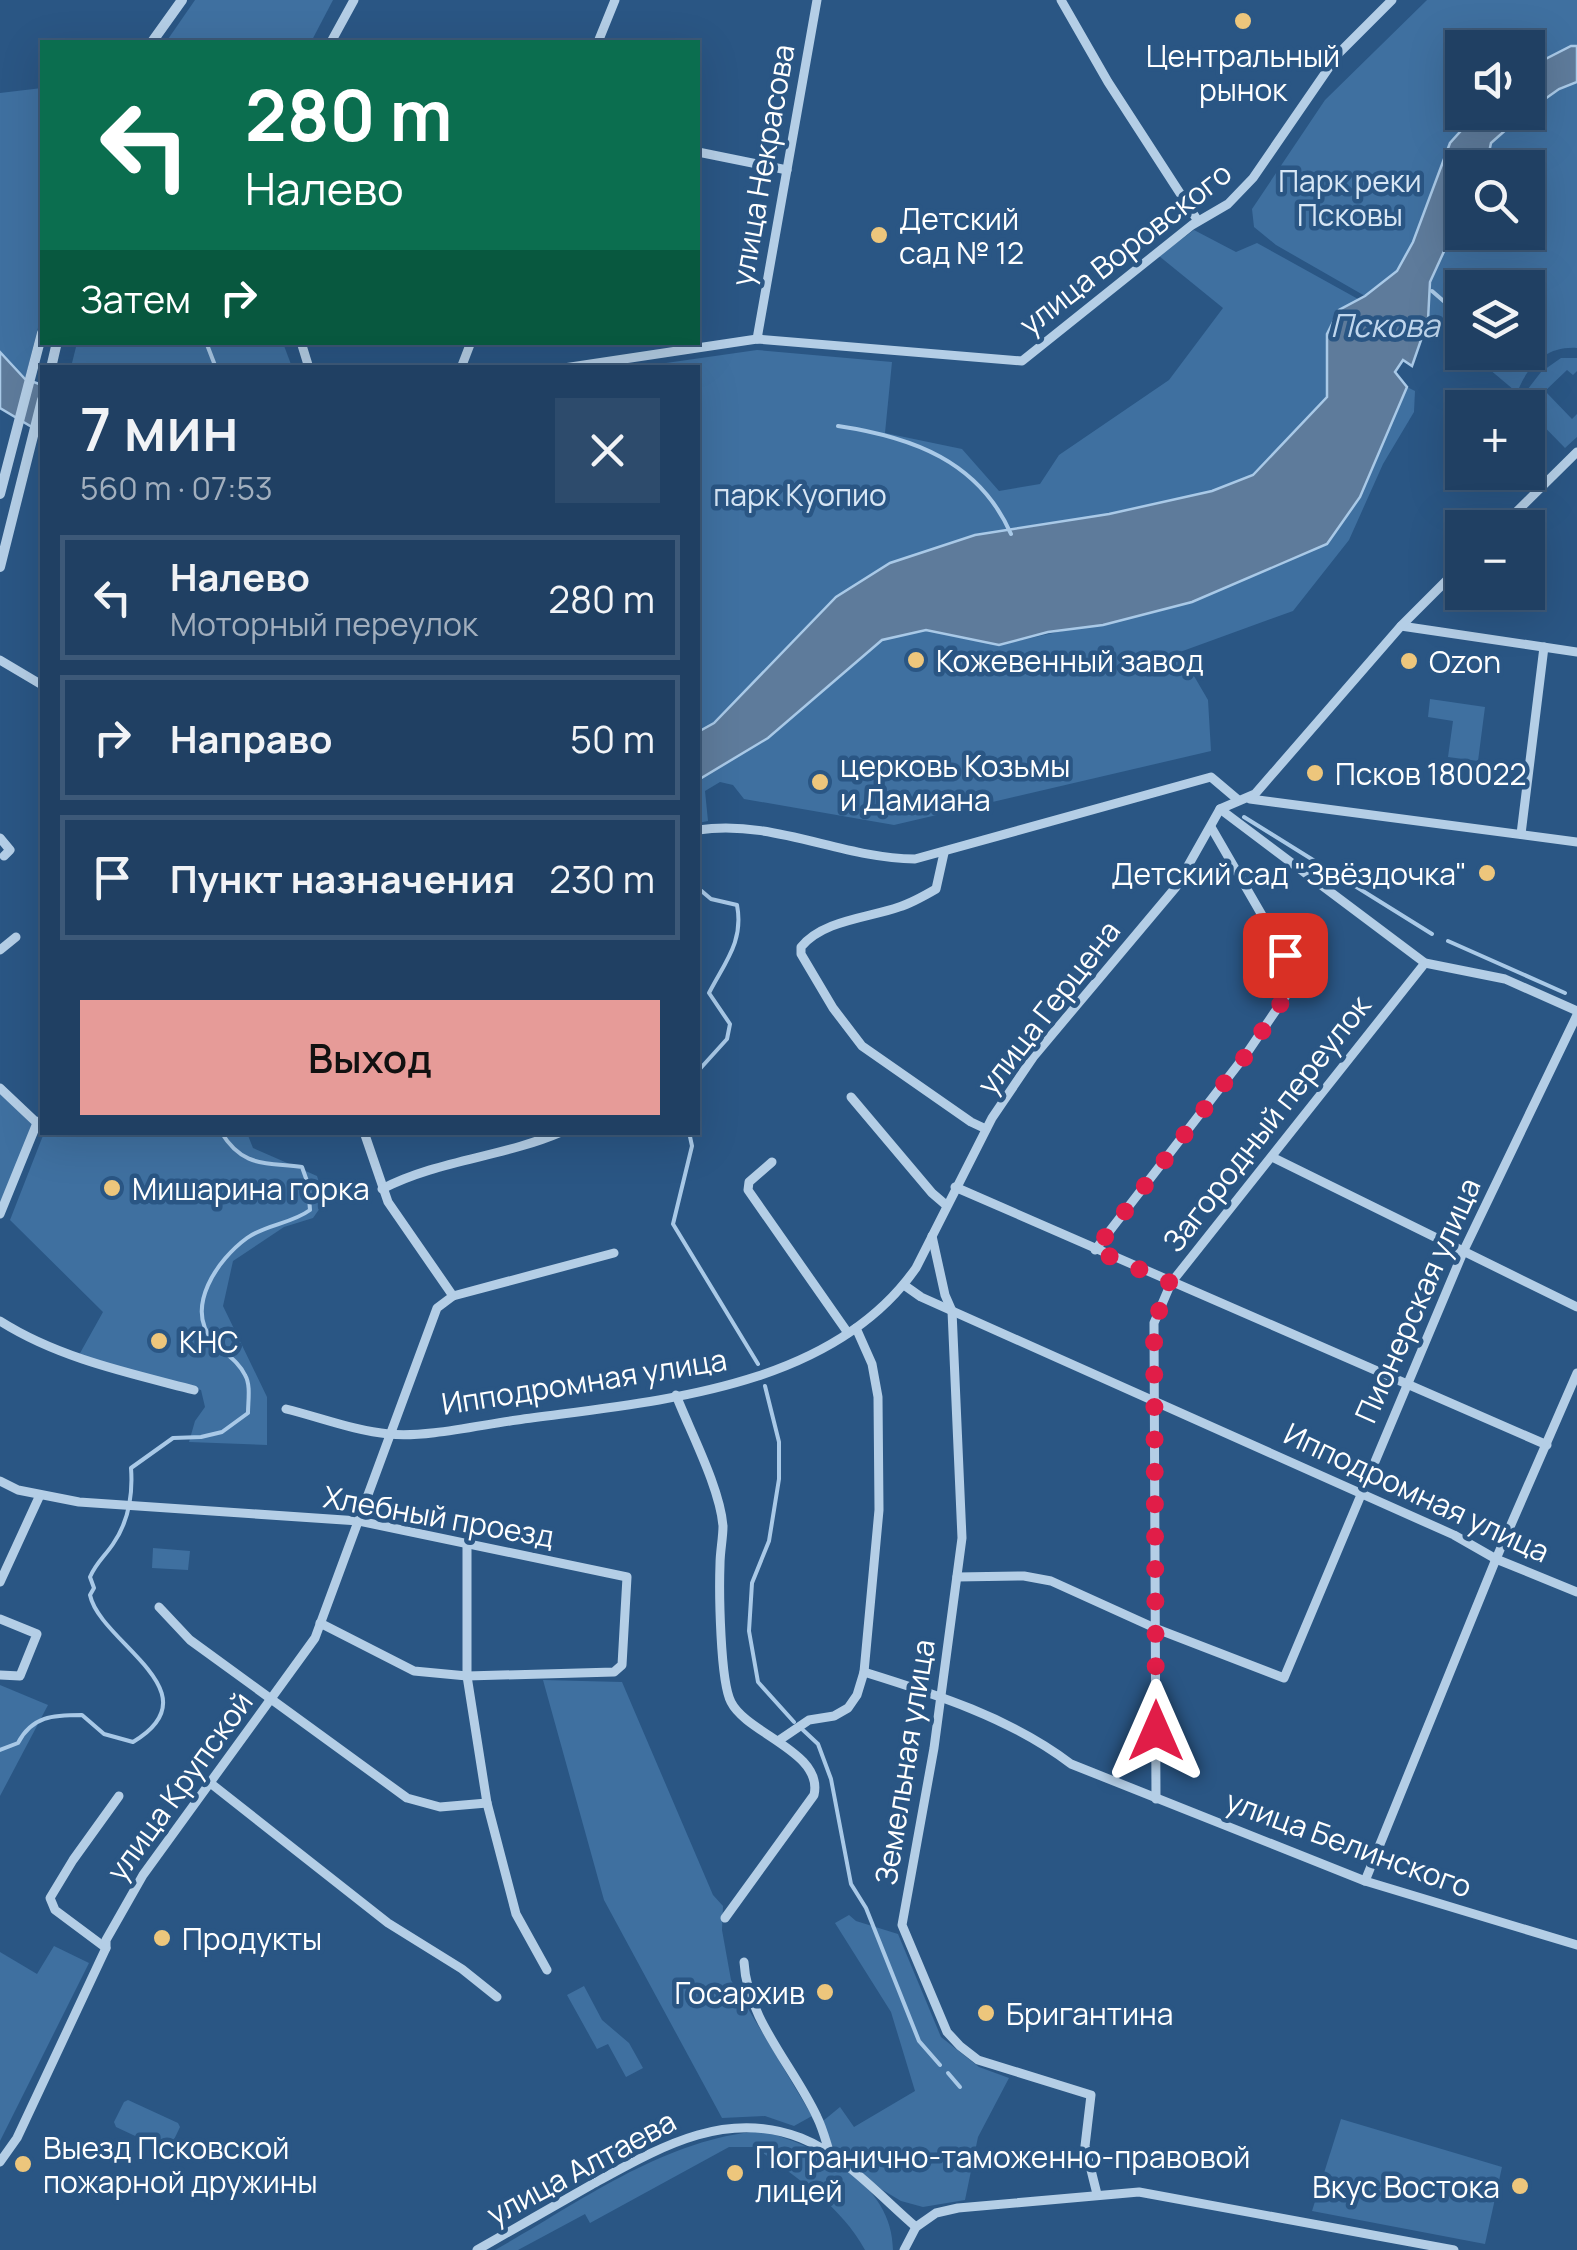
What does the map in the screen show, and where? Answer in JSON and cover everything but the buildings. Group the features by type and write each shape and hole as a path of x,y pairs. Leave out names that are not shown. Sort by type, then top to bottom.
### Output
{"street":[{"path":"153,40 182,0"},
{"path":"331,40 354,0"},
{"path":"599,40 615,0"},
{"name":"улица Некрасова","path":"757,339 817,0"},
{"path":"1061,0 1108,82 1198,220"},
{"name":"улица Воровского","path":"584,365 757,339 1022,361 1198,220 1228,204 1253,178 1320,78 1392,0"},
{"path":"700,152 786,170"},
{"path":"0,494 40,341"},
{"path":"0,567 40,408"},
{"path":"1518,510 1577,452"},
{"path":"1445,582 1401,626 1255,794 1220,809 1424,963 1505,979 1577,1013"},
{"path":"1401,626 1577,652"},
{"path":"1521,834 1544,647"},
{"path":"0,660 40,684"},
{"path":"700,830 724,826 762,828 890,858 914,859 1211,777 1238,799 1260,798 1577,842"},
{"name":"улица Герцена","path":"904,1285 986,1128 1034,1056 1176,887 1220,809"},
{"path":"1095,1250 1247,1054 1287,994 1285,955 1211,827"},
{"path":"0,838 10,850 4,856"},
{"path":"944,853 936,889 902,907 858,918 812,936 801,947 801,954 862,1046 959,1114 986,1128"},
{"path":"0,950 16,937"},
{"name":"Загородный переулок","path":"1156,1799 1154,1323 1171,1283 1424,963"},
{"name":"Пионерская улица","path":"958,1577 1024,1576 1051,1581 1156,1628 1284,1678 1464,1250 1577,1013"},
{"path":"0,1088 40,1121 0,1214"},
{"path":"851,1097 932,1194 946,1205"},
{"path":"365,1135 382,1188 411,1240 453,1296 614,1253"},
{"path":"382,1188 431,1169 554,1135"},
{"path":"1272,1158 1577,1307"},
{"path":"772,1162 749,1182 748,1190 852,1331 872,1364 878,1397 879,1510 864,1672 858,1695 848,1708 834,1716 809,1720 778,1741"},
{"path":"955,1187 1547,1446"},
{"name":"Земельная улица","path":"932,1233 934,1254 952,1310 962,1538 932,1763 902,1926 947,2032 960,2046 978,2060 1091,2094 1085,2146 1097,2194"},
{"name":"Ипподромная улица","path":"286,1409 390,1434 676,1395 746,1380 826,1346 852,1331 904,1285 1454,1535 1496,1559 1577,1592"},
{"name":"улица Крупской","path":"0,2162 16,2138 106,1948 106,1940 143,1874 315,1638 437,1308 453,1296"},
{"path":"0,1321 100,1365 194,1390"},
{"path":"1365,1881 1496,1559 1577,1373"},
{"path":"676,1395 716,1498 722,1526 719,1568 725,1679 731,1703 812,1772 816,1783 814,1795 725,1918"},
{"name":"Хлебный проезд","path":"0,1481 40,1495 140,1506 359,1520 626,1577 622,1664 614,1672 467,1676"},
{"path":"0,1582 40,1495"},
{"path":"467,1544 467,1676 487,1803 516,1914 547,1970"},
{"path":"159,1607 190,1640 407,1798 440,1807 487,1803"},
{"path":"0,1619 37,1634 20,1676 0,1675"},
{"path":"320,1623 414,1671 467,1676"},
{"name":"улица Белинского","path":"864,1672 940,1696 1054,1750 1071,1764 1365,1881 1577,1945"},
{"path":"209,1782 388,1923 462,1969 497,1997"},
{"path":"106,1948 55,1910 50,1898 119,1796"},
{"path":"744,1962 746,1984 754,2005 818,2118 830,2154"},
{"name":"улица Алтаева","path":"477,2250 650,2152 696,2134 735,2126 765,2128 799,2138 830,2154 916,2227"},
{"path":"904,2250 916,2227 936,2213 1097,2194 1154,2195 1454,2250"}],"green space":[{"path":"195,0 333,0 312,40 167,40"},
{"name":"Парк реки Псковы","path":"1427,0 1577,0 1577,46 1545,60 1545,30 1445,30 1445,130 1462,130 1445,150 1413,242 1397,272 1365,296 1276,245 1254,227 1252,209 1325,100"},
{"path":"1577,82 1577,348 1545,356 1545,270 1445,270 1445,334 1428,320 1430,282 1445,249 1545,250 1545,150 1489,150 1501,130 1545,130 1545,98"},
{"path":"40,88 40,320 25,379 0,352 0,93"},
{"name":"парк Куопио","path":"1194,230 1236,252 1257,243 1358,299 1345,308 1331,329 1327,397 1253,475 1212,491 1109,514 975,535 762,674 713,723 700,731 700,365 652,365 757,350 892,362 885,433 962,449 999,491 1040,484 1059,455 1169,380 1223,308 1159,256"},
{"path":"76,345 284,345 291,365 72,365"},
{"path":"1561,358 1577,358 1573,375 1567,370 1545,391 1527,390"},
{"path":"1490,370 1530,370 1514,390"},
{"path":"1407,387 1415,391 1414,412 1383,464 1349,540 1293,611 1180,652 1208,700 1211,751 894,825 744,799 733,785 720,782 705,791 708,821 700,823 700,779 768,738 882,640 926,630 999,645 1192,602 1327,544 1360,497"},
{"path":"1545,391 1572,419 1577,414 1577,437 1565,448 1545,428"},
{"path":"1430,699 1485,707 1478,761 1448,757 1453,721 1428,717"},
{"path":"0,1094 33,1124 0,1203"},
{"path":"43,1135 248,1135 253,1148 317,1176 325,1201 313,1218 284,1227 233,1261 223,1306 267,1397 267,1445 189,1442 195,1421 205,1407 201,1390 79,1355 103,1312 10,1220"},
{"path":"153,1548 190,1551 188,1570 152,1568"},
{"path":"543,1680 622,1682 713,1895 723,1906 722,1930 731,1980 812,2116 794,2126 765,2116 722,2118 604,1900"},
{"path":"0,1685 48,1705 0,1796"},
{"path":"849,1915 856,1921 898,1934 941,2037 979,2067 1009,2078 978,2137 965,2200 923,2207 901,2201 881,2189 832,2146 823,2121 840,2107 854,2127 915,2091 891,2012 835,1923"},
{"path":"54,1946 89,1963 0,2141 0,1952 37,1974"},
{"path":"584,1986 602,2020 629,2043 643,2068 626,2077 608,2044 597,2049 567,1995"},
{"path":"128,2100 178,2123 180,2127 170,2148 163,2149 116,2127 114,2122"},
{"path":"1341,2119 1502,2167 1485,2244 1312,2211"},
{"path":"761,2131 827,2157 866,2187 890,2226 893,2250 865,2250 843,2219 801,2181 755,2147 729,2147 590,2223 585,2214 518,2250 495,2250 656,2160 725,2136"}],"water":[{"path":"1577,46 1577,82 1545,99 1545,59"},
{"path":"1462,130 1506,130 1491,143 1490,150 1447,150"},
{"name":"Пскова","path":"1445,156 1445,249 1430,282 1428,320 1412,366 1403,360 1395,372 1407,387 1360,497 1327,544 1192,602 1103,625 1048,632 999,645 926,630 882,640 768,738 700,779 700,731 714,723 836,597 890,563 975,535 1109,514 1212,491 1253,475 1327,397 1327,334 1339,310 1397,271 1413,242"},
{"path":"0,352 25,379 40,384 40,432 0,408"}],"waterway":[{"name":"Пскова","path":"1432,291 1445,302"},
{"path":"207,345 215,365"},
{"path":"838,426 892,437 940,457 981,488 1011,534"},
{"path":"1244,817 1432,934"},
{"path":"700,890 711,899 737,905 738,918 732,951 709,993 730,1024 727,1039 700,1069"},
{"path":"1448,941 1565,993"},
{"path":"0,1750 18,1743 37,1722 62,1716 82,1715 104,1734 133,1742 156,1723 163,1705 159,1686 147,1668 98,1613 90,1595 94,1588 90,1577 123,1526 130,1498 131,1468 173,1438 222,1432 248,1413 247,1379 205,1329 203,1300 216,1271 236,1247 255,1233 310,1210 302,1167 247,1158 223,1135"},
{"path":"690,1135 692,1146 673,1224 758,1364"},
{"path":"765,1386 779,1442 779,1479 769,1541 752,1583 749,1631 758,1682 794,1722"},
{"path":"803,1730 818,1744 831,1779 851,1884 866,1908 919,2041 940,2065"},
{"path":"948,2073 960,2087"}],"place":[{"name":"Центральный рынок","path":"1243,21"},
{"name":"Детский сад № 12","path":"879,235"},
{"name":"Кожевенный завод","path":"916,660"},
{"name":"Ozon","path":"1409,661"},
{"name":"Псков 180022","path":"1315,773"},
{"name":"церковь Козьмы и Дамиана","path":"820,782"},
{"name":"Детский сад \"Звёздочка\"","path":"1487,873"},
{"name":"Мишарина горка","path":"112,1188"},
{"name":"КНС","path":"159,1341"},
{"name":"Продукты","path":"162,1938"},
{"name":"Госархив","path":"825,1992"},
{"name":"Бригантина","path":"986,2013"},
{"name":"Выезд Псковской пожарной дружины","path":"23,2164"},
{"name":"Погранично-таможенно-правовой лицей","path":"735,2173"},
{"name":"Вкус Востока","path":"1520,2186"}],"route":[{"path":"1156,1731 1154,1323 1171,1283 1095,1250 1247,1054 1287,994 1285,955"}]}
